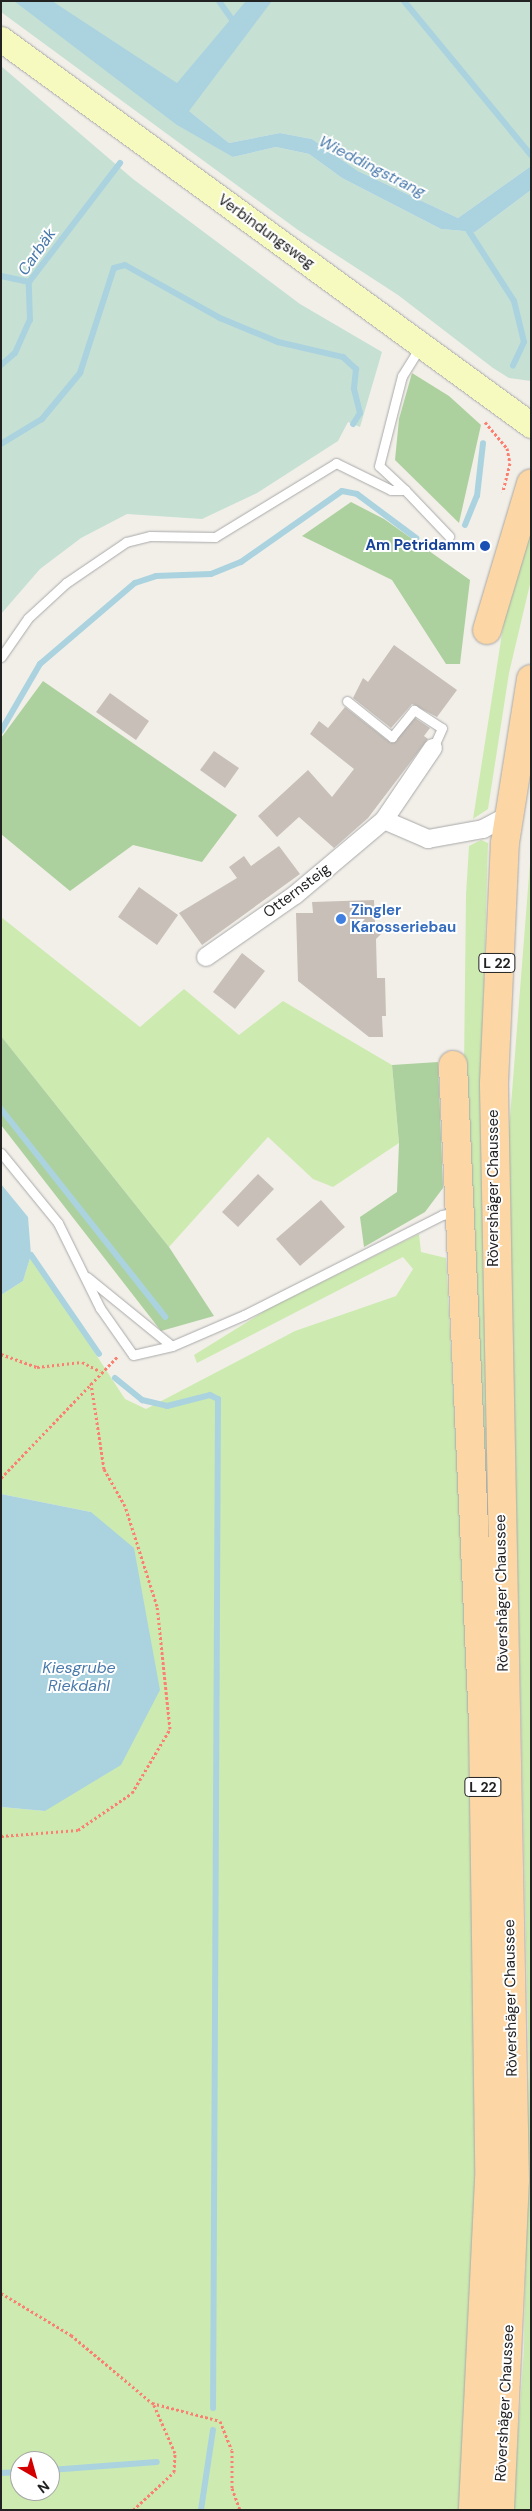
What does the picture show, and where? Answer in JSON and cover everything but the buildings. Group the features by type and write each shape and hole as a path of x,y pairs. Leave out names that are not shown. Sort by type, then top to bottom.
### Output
{"main road":[{"name":"Verbindungsweg","path":"1,39 531,425"},
{"path":"487,630 531,483"},
{"name":"Rövershäger Chaussee","path":"500,2510 515,2180 493,1204 497,962 509,815 531,679"},
{"name":"Rövershäger Chaussee","path":"453,1065 457,1212 482,1724 488,2141 473,2510"}],"street":[{"name":"Otternsteig","path":"206,956 295,895 384,820 433,748"},
{"path":"384,820 428,838 457,836 509,815"}],"lane":[{"path":"421,345 402,376 379,466 449,536"},
{"path":"1,657 28,618 60,589 126,542 150,536 215,537 336,463 383,487 405,490"},
{"path":"347,701 392,737 414,710 442,728 433,748"},
{"path":"1,1153 58,1222 84,1275 133,1355 172,1346 244,1315 442,1215 457,1212"},
{"path":"84,1275 172,1346"}],"path":[{"path":"1,1354 37,1367 82,1362 100,1371"},
{"path":"1,1478 91,1383 100,1371 118,1356 133,1355"},
{"path":"1,1836 78,1830 132,1793 170,1728 157,1606 125,1506 104,1469 91,1383"},
{"path":"1,2293 71,2335 152,2403 175,2452 174,2472 133,2510"},
{"path":"152,2403 220,2420 232,2450 232,2488 240,2510"}],"green space":[{"path":"1,1 531,1 531,166 458,218 358,171 312,139 280,133 229,143 189,111 233,157 276,147 309,154 342,178 441,229 475,232 531,190 531,381 509,378 493,368 398,295 298,230 1,12"},
{"path":"1,66 133,179 300,304 382,352 360,427 348,422 338,441 257,493 202,519 127,514 81,538 40,569 1,614"},
{"path":"412,373 449,396 481,425 459,523 395,460 399,419"},
{"path":"351,502 384,519 470,580 460,664 446,664 392,580 302,536"},
{"path":"531,530 531,580 509,673 488,809 473,819 506,608"},
{"path":"43,681 237,815 202,862 133,845 70,891 1,834 1,738"},
{"path":"481,840 488,843 481,1086 483,1232 501,1801 464,1067 466,894 469,846"},
{"path":"531,850 531,2510 513,2510 524,2349 529,2070 508,1143"},
{"path":"1,917 140,1027 184,989 239,1035 283,1001 392,1065 399,1143 333,1187 313,1179 268,1137 169,1247 1,1036"},
{"path":"1,1036 169,1247 214,1316 161,1331 1,1125"},
{"path":"438,1062 443,1188 425,1212 364,1247 360,1217 397,1192 399,1143 392,1065"},
{"path":"419,1234 421,1252 446,1258 472,1728 478,2183 463,2510 1,2510 1,1807 45,1811 91,1512 1,1494 1,1295 23,1281 31,1255 125,1399 146,1409 295,1331 396,1296 413,1269 403,1257 197,1363 194,1355 268,1309"}],"water":[{"path":"14,1 52,1 177,83 246,1 272,1 189,111 229,143 280,133 312,139 358,171 458,218 531,166 531,190 475,232 441,229 342,178 309,154 276,147 233,157 177,125"},
{"path":"1,1184 28,1217 31,1255 23,1281 1,1295"},
{"name":"Kiesgrube Riekdahl","path":"1,1494 91,1512 134,1548 160,1690 121,1765 45,1811 1,1807"}],"waterway":[{"path":"219,1 236,25"},
{"path":"404,1 531,155"},
{"name":"Carbäk","path":"1,365 15,353 30,320 29,282 120,163"},
{"path":"465,225 514,301 524,342 513,366"},
{"path":"1,444 42,419 80,373 114,268 125,265 220,318 278,342 343,357 356,369 354,389 360,413 353,424"},
{"path":"1,276 29,282"},
{"path":"465,525 477,496 483,443"},
{"path":"1,731 40,664 135,583 156,576 211,574 241,562 342,491 357,494 416,538"},
{"path":"1,1109 165,1317"},
{"path":"31,1255 99,1354"},
{"path":"115,1378 142,1400 167,1406 210,1395 218,1399 213,2408"},
{"path":"201,2510 213,2430"},
{"path":"60,2469 157,2462"},
{"path":"1,2473 10,2473"}],"place":[{"name":"Am Petridamm","path":"485,546"},
{"name":"Zingler Karosseriebau","path":"341,919"}],"water label":[{"name":"Wieddingstrang","path":"372,167"}]}
